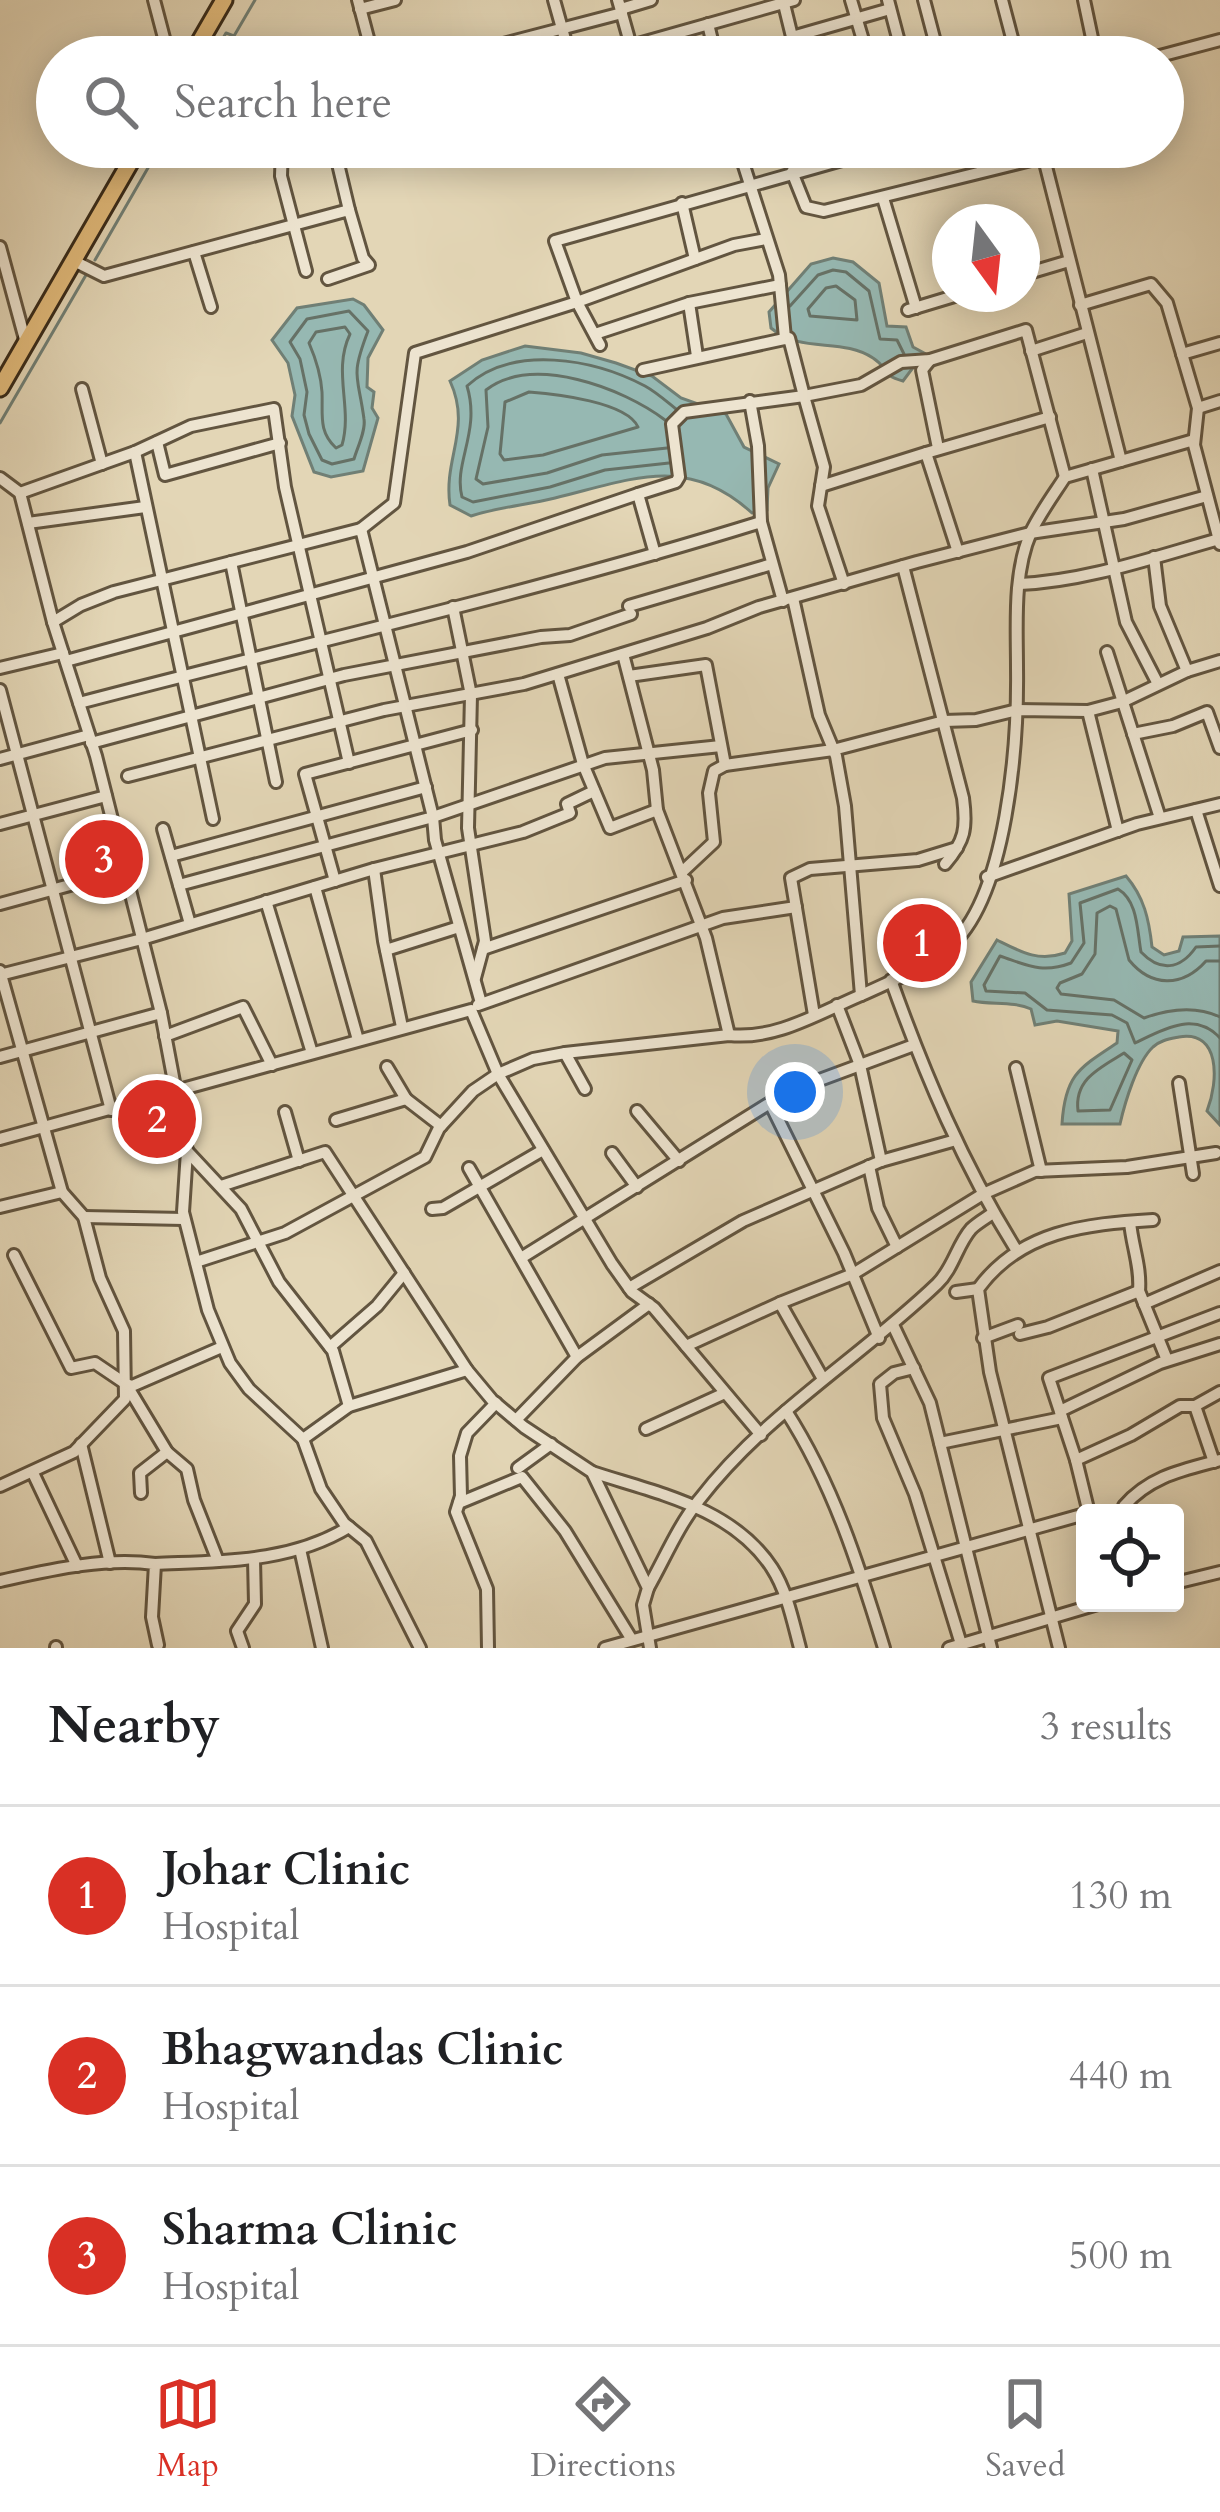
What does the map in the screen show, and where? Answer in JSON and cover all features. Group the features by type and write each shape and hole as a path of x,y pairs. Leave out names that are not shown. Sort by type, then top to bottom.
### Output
{"highway":[{"path":"203,36 224,0"},
{"path":"0,388 127,168"}],"street":[{"path":"154,0 163,36"},
{"path":"367,36 359,5 395,0"},
{"path":"554,0 564,36"},
{"path":"532,36 651,0"},
{"path":"851,0 863,36"},
{"path":"924,0 933,36"},
{"path":"1002,0 1011,36"},
{"path":"1084,0 1092,36"},
{"path":"674,36 786,1 793,36"},
{"path":"819,36 889,4 897,36"},
{"path":"620,7 628,36"},
{"path":"708,24 711,36"},
{"path":"1184,50 1220,40"},
{"path":"281,168 307,271"},
{"path":"328,279 369,265 363,258 339,168"},
{"path":"743,168 780,285 785,338"},
{"path":"780,285 689,303 597,339 577,302 555,242 807,168"},
{"path":"792,172 811,210 884,198 987,168"},
{"path":"1046,168 1121,461"},
{"path":"884,198 912,309 932,303"},
{"path":"682,203 694,259"},
{"path":"74,260 104,276 349,210"},
{"path":"53,622 80,605 361,529 394,503 416,353 766,239"},
{"path":"0,247 26,343"},
{"path":"194,252 212,307"},
{"path":"1040,269 1069,260"},
{"path":"1020,584 1048,583 1219,541 1194,440 1198,408 1167,303 1151,284 1080,305"},
{"path":"689,303 697,356"},
{"path":"0,668 176,631 467,552 676,482 672,424 684,412 861,385 901,362 930,360 1026,330 1065,477"},
{"path":"1031,351 1088,333"},
{"path":"643,370 785,338 791,342 824,466 818,506 844,584"},
{"path":"1182,354 1220,343"},
{"path":"930,360 922,370 932,451 958,552"},
{"path":"82,389 102,464"},
{"path":"750,401 758,446 761,522 833,750 845,806 861,994"},
{"path":"1198,408 1220,401"},
{"path":"20,493 135,452 190,426 274,409 299,545 349,763"},
{"path":"821,486 1050,418"},
{"path":"196,1262 259,1243 425,1156 441,1126 473,1091 533,1059 778,1031 891,980 949,947 968,923 1006,821 1017,710 1020,584 1030,533 1065,477 1194,440"},
{"path":"157,442 165,475 280,443"},
{"path":"135,452 214,819"},
{"path":"1092,469 1126,622 1158,684"},
{"path":"0,478 20,493 125,870 161,1013 187,1151 184,1219 222,1347 249,1389 302,1438 321,1489 349,1527 366,1541 420,1648"},
{"path":"638,494 655,554"},
{"path":"128,776 406,705 558,674 903,566 1030,533 1104,524 1207,496"},
{"path":"28,523 145,507"},
{"path":"79,703 386,622 516,595 761,522"},
{"path":"361,529 438,850 475,982 476,1006 498,1074 629,1288 649,1304 760,1436"},
{"path":"1154,557 1160,606 1187,671"},
{"path":"231,562 276,782"},
{"path":"0,759 192,717 397,664 570,635 630,610 772,564"},
{"path":"903,566 965,812 958,848 945,864"},
{"path":"453,607 470,695 470,844 485,940 475,982"},
{"path":"1107,652 1160,818"},
{"path":"623,654 657,810 702,924 729,1035"},
{"path":"483,949 684,876 714,842 709,794 714,771 724,765 833,750 944,721 976,720 1017,710 1088,711 1122,702 1220,661"},
{"path":"629,676 706,665 724,765"},
{"path":"558,674 583,764 610,828 657,810"},
{"path":"1,696 111,1110"},
{"path":"1088,711 1118,831"},
{"path":"1133,734 1207,712 1220,748"},
{"path":"335,881 305,774 472,730"},
{"path":"179,885 433,817 468,802 526,788 583,764 721,746"},
{"path":"171,856 426,787"},
{"path":"0,1486 33,1473 81,1444 125,1400 126,1384 124,1331 100,1278 84,1216 62,1192 0,974 142,939 438,850 523,832 570,813 567,804 594,791"},
{"path":"0,824 106,796"},
{"path":"988,877 1118,831 1220,803"},
{"path":"1196,809 1220,886"},
{"path":"163,829 190,924"},
{"path":"814,1015 791,878 799,872 918,860 958,848"},
{"path":"374,868 402,1027"},
{"path":"0,904 125,870"},
{"path":"314,887 358,1040"},
{"path":"266,901 312,1053"},
{"path":"0,1139 476,1006 702,924 796,907"},
{"path":"386,950 459,926"},
{"path":"891,980 956,1140 1017,1250"},
{"path":"837,1005 860,1065 878,1208 897,1247"},
{"path":"165,1036 243,1007 272,1065"},
{"path":"0,1058 161,1013"},
{"path":"521,1258 770,1103 806,1084 914,1045"},
{"path":"565,1053 585,1090"},
{"path":"387,1067 406,1099 441,1126"},
{"path":"1016,1068 1041,1171"},
{"path":"1179,1084 1193,1174"},
{"path":"336,1120 406,1099"},
{"path":"770,1103 879,1338"},
{"path":"637,1111 679,1161"},
{"path":"285,1112 299,1161"},
{"path":"629,1288 743,1221 875,1164 956,1140"},
{"path":"431,1209 443,1208 543,1150"},
{"path":"187,1151 241,1209 279,1282 330,1347 349,1406"},
{"path":"221,1186 325,1152 467,1370 496,1403 592,1472 695,1504 737,1533 772,1566 800,1648"},
{"path":"686,1346 853,1274 982,1194 1041,1171 1127,1167 1216,1153"},
{"path":"612,1154 637,1187"},
{"path":"469,1168 577,1357"},
{"path":"0,1207 62,1192"},
{"path":"649,1642 643,1605 648,1588 695,1504 786,1411 879,1338 943,1279 970,1230 993,1213"},
{"path":"84,1216 184,1219"},
{"path":"1059,1648 1003,1429 983,1338 978,1289 998,1262 1017,1250 1071,1229 1153,1220"},
{"path":"1130,1222 1132,1247 1141,1268 1141,1297 1167,1360"},
{"path":"14,1256 71,1368 95,1363 132,1386 222,1347"},
{"path":"983,1338 1220,1271"},
{"path":"330,1347 377,1306 404,1273"},
{"path":"956,1292 978,1289"},
{"path":"780,1303 823,1379"},
{"path":"516,1420 577,1357 649,1304"},
{"path":"1085,1504 1049,1378 1220,1313"},
{"path":"892,1325 929,1402 990,1642"},
{"path":"940,1443 1061,1414 1167,1360 1220,1344"},
{"path":"914,1368 894,1373 880,1384 884,1418 935,1556 955,1646 990,1642 1076,1610"},
{"path":"302,1438 349,1406 467,1370"},
{"path":"126,1384 167,1452 187,1469 218,1561"},
{"path":"646,1430 725,1393"},
{"path":"1076,1460 1180,1406 1195,1406 1220,1393"},
{"path":"488,1648 487,1589 456,1512 460,1456 467,1433 496,1403"},
{"path":"1126,1504 1139,1488 1162,1476 1217,1461 1195,1406"},
{"path":"786,1411 814,1454 862,1576 884,1648"},
{"path":"81,1444 110,1563"},
{"path":"518,1468 551,1444"},
{"path":"141,1493 140,1473 167,1452"},
{"path":"592,1472 648,1588"},
{"path":"33,1473 77,1566"},
{"path":"459,1503 522,1477 566,1531 632,1640"},
{"path":"605,1648 632,1640 649,1642 786,1598 1076,1517"},
{"path":"0,1581 110,1563 254,1559 319,1545 349,1527"},
{"path":"300,1549 322,1648"},
{"path":"243,1648 237,1631 255,1604 254,1559"},
{"path":"155,1564 152,1617 158,1646"},
{"path":"1184,1581 1220,1572"}],"water":[{"path":"833,258 853,262 879,283 887,326 906,327 913,347 924,353 903,381 861,352 795,341 771,328 769,312 811,264"},
{"path":"353,299 364,305 383,330 368,358 367,387 374,392 372,408 378,418 363,471 331,477 314,472 292,416 295,395 288,363 272,340 297,308"},
{"path":"525,346 616,363 652,376 681,398 726,414 744,447 779,464 768,488 767,510 752,513 704,483 657,476 471,516 450,505 458,414 450,381 482,360"},
{"path":"1126,876 1145,909 1152,947 1164,955 1179,951 1183,937 1220,936 1220,1125 1207,1111 1213,1060 1202,1041 1192,1037 1162,1041 1147,1054 1120,1124 1062,1124 1076,1074 1117,1043 1118,1031 1057,1021 1035,1025 1031,1009 973,1001 971,982 997,940 1038,956 1065,953 1072,941 1069,894"}],"waterway":[{"path":"234,36 255,0"},
{"path":"224,36 234,36"},
{"path":"95,260 148,168"},
{"path":"0,423 86,275"}],"place":[{"name":"Sharma Clinic","path":"104,859"},
{"name":"Johar Clinic","path":"922,943"},
{"name":"Bhagwandas Clinic","path":"157,1119"}]}
